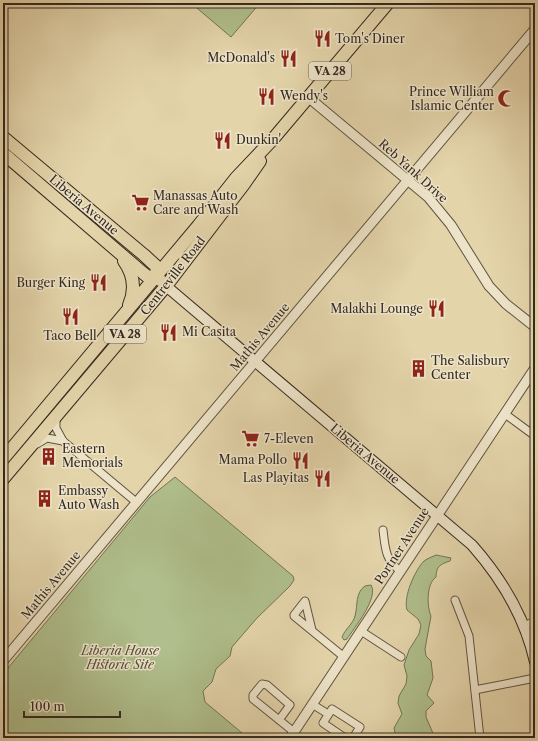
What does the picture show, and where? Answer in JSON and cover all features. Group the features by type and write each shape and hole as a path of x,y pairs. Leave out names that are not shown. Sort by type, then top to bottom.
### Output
{"highway":[{"name":"Centreville Road","path":"3,458 236,178 273,139 388,3"},
{"name":"Liberia Avenue","path":"3,137 144,255 157,267 156,276"},
{"name":"Centreville Road","path":"3,480 166,286 244,184 273,139"},
{"name":"Liberia Avenue","path":"3,153 118,252 148,276 156,276 166,286"},
{"path":"144,255 150,258 162,257 180,247"},
{"path":"118,252 133,277 132,298 127,310"}],"main road":[{"name":"Liberia Avenue","path":"166,286 438,514 472,545 486,560 506,590 524,626 535,662"}],"street":[{"name":"Mathis Avenue","path":"3,661 535,29"},
{"name":"Reb Yank Drive","path":"308,97 408,180 443,213 489,286 506,304 535,327"},
{"name":"Portner Avenue","path":"292,735 535,368"},
{"path":"505,414 535,436"},
{"path":"57,415 56,428 63,441 136,502"},
{"path":"27,452 47,438 63,441"},
{"path":"383,530 388,559 391,564 401,571"},
{"path":"455,600 469,636 480,738"},
{"path":"524,626 535,620"},
{"path":"312,630 344,657"},
{"path":"361,631 401,657"},
{"path":"475,690 535,678"},
{"path":"280,720 290,705 267,684 263,684 252,698 280,720 292,735"},
{"path":"312,704 328,714"},
{"path":"345,738 323,723 332,708 360,727 353,738"}],"green space":[{"path":"191,3 260,3 231,37"},
{"name":"Liberia House Historic Site","path":"175,477 293,576 294,580 290,586 257,618 232,647 230,656 216,669 212,682 203,691 205,702 248,738 3,738 3,674 150,497"},
{"path":"436,555 451,558 450,561 444,563 438,568 436,577 430,585 428,596 431,616 425,649 426,656 431,661 433,678 427,695 434,703 426,711 426,717 435,738 396,738 394,728 402,714 398,703 399,696 406,684 407,676 404,665 409,650 419,634 421,625 418,619 407,610 406,605 408,591 417,571 424,561"},
{"path":"371,585 373,591 369,605 360,621 347,639 344,640 342,637 353,622 355,616 358,596 365,586"}],"place":[{"name":"Tom's Diner","path":"322,39"},
{"name":"McDonald's","path":"288,58"},
{"name":"Wendy's","path":"267,96"},
{"name":"Prince William Islamic Center","path":"507,99"},
{"name":"Dunkin'","path":"223,140"},
{"name":"Manassas Auto Care and Wash","path":"140,203"},
{"name":"Burger King","path":"98,283"},
{"name":"Malakhi Lounge","path":"436,309"},
{"name":"Taco Bell","path":"70,317"},
{"name":"Mi Casita","path":"169,332"},
{"name":"The Salisbury Center","path":"418,368"},
{"name":"7-Eleven","path":"251,439"},
{"name":"Eastern Memorials","path":"49,456"},
{"name":"Mama Pollo","path":"300,460"},
{"name":"Las Playitas","path":"322,478"},
{"name":"Embassy Auto Wash","path":"45,498"}]}
